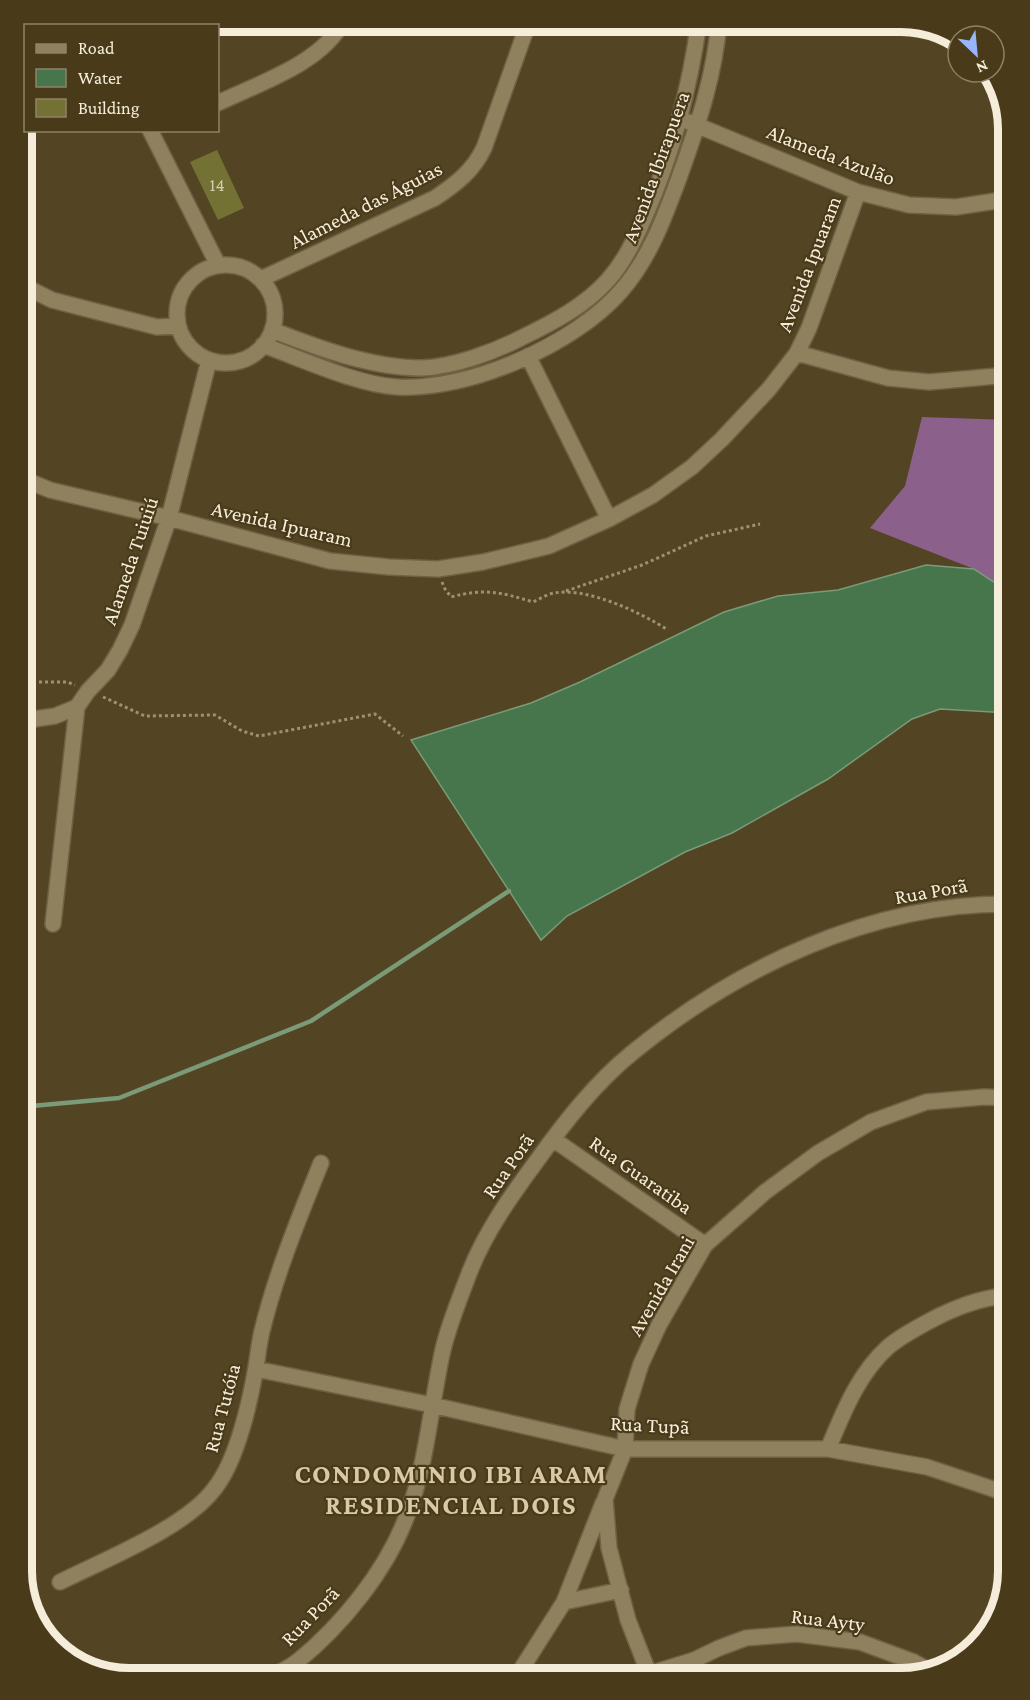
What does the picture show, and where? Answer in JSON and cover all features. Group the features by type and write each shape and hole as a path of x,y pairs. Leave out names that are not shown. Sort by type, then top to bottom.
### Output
{"street":[{"path":"219,103 318,53 336,32"},
{"name":"Alameda das Águias","path":"261,279 435,198 457,184 479,159 484,148 525,32"},
{"name":"Avenida Ibirapuera","path":"272,330 324,350 393,366 423,368 466,360 529,334 585,302 608,281 621,263 635,239 658,187 680,117 693,65 698,32"},
{"name":"Avenida Ibirapuera","path":"263,345 373,384 398,387 429,386 472,379 528,356 581,326 621,291 645,259 655,238 698,125 709,81 717,32"},
{"name":"Alameda Azulão","path":"680,117 858,192 909,205 956,207 998,201"},
{"path":"155,132 218,265"},
{"name":"Avenida Ipuaram","path":"32,483 50,490 169,518 330,561 438,569 483,562 549,546 609,519 653,495 692,467 769,389 797,353 809,328 858,192"},
{"path":"218,265 234,265 249,270 261,279 271,294 275,312 272,330 263,345 253,354 228,363 209,360 198,354 186,342 178,326 177,306 185,287 199,272 218,265"},
{"path":"32,290 52,300 157,327 178,326"},
{"path":"797,353 888,378 929,382 998,376"},
{"path":"528,356 609,519"},
{"name":"Alameda Tuiuiú","path":"77,707 88,691 108,670 132,624 169,518 209,360"},
{"path":"32,719 55,716 77,707 53,924"},
{"name":"Rua Porã","path":"286,1668 334,1628 383,1566 406,1518 420,1470 441,1355 471,1268 503,1207 553,1139 604,1079 631,1054 673,1022 731,984 790,952 910,913 981,903 998,904"},
{"name":"Avenida Irani","path":"647,1668 628,1620 609,1548 605,1499 626,1449 627,1410 641,1364 659,1325 705,1245 765,1192 818,1153 871,1122 926,1102 998,1098"},
{"name":"Rua Guaratiba","path":"553,1139 705,1245"},
{"name":"Rua Tutóia","path":"60,1582 154,1535 190,1511 215,1489 228,1467 241,1431 256,1369 261,1333 278,1274 321,1163"},
{"path":"828,1449 852,1395 889,1347 922,1325 959,1306 998,1298"},
{"name":"Rua Tupã","path":"256,1369 432,1405 626,1449 828,1449 927,1467 998,1490"},
{"path":"522,1668 564,1602 605,1499"},
{"path":"564,1602 621,1590"},
{"name":"Rua Ayty","path":"673,1668 746,1638 797,1634 860,1642 922,1667"}],"path":[{"path":"438,569 445,590 451,597 480,591 507,594 533,602 552,593 564,592 642,565 706,536 760,524"},
{"path":"564,592 615,602 642,613 668,630"},
{"path":"32,682 67,682 145,716 215,715 242,731 259,736 375,714 403,736"}],"shaded area":[{"path":"922,417 998,420 998,585 974,569 870,528 905,486"}],"water":[{"path":"926,565 974,569 998,585 998,712 940,709 912,719 828,779 732,833 685,852 567,916 541,940 411,740 531,703 580,682 724,612 778,596 838,590"}],"building":[{"path":"217,150 244,208 218,220 190,162"}],"waterway":[{"path":"32,1106 119,1098 311,1021 509,891"}],"district":[{"name":"CONDOMINIO IBI ARAM RESIDENCIAL DOIS","path":"451,1490"}]}
